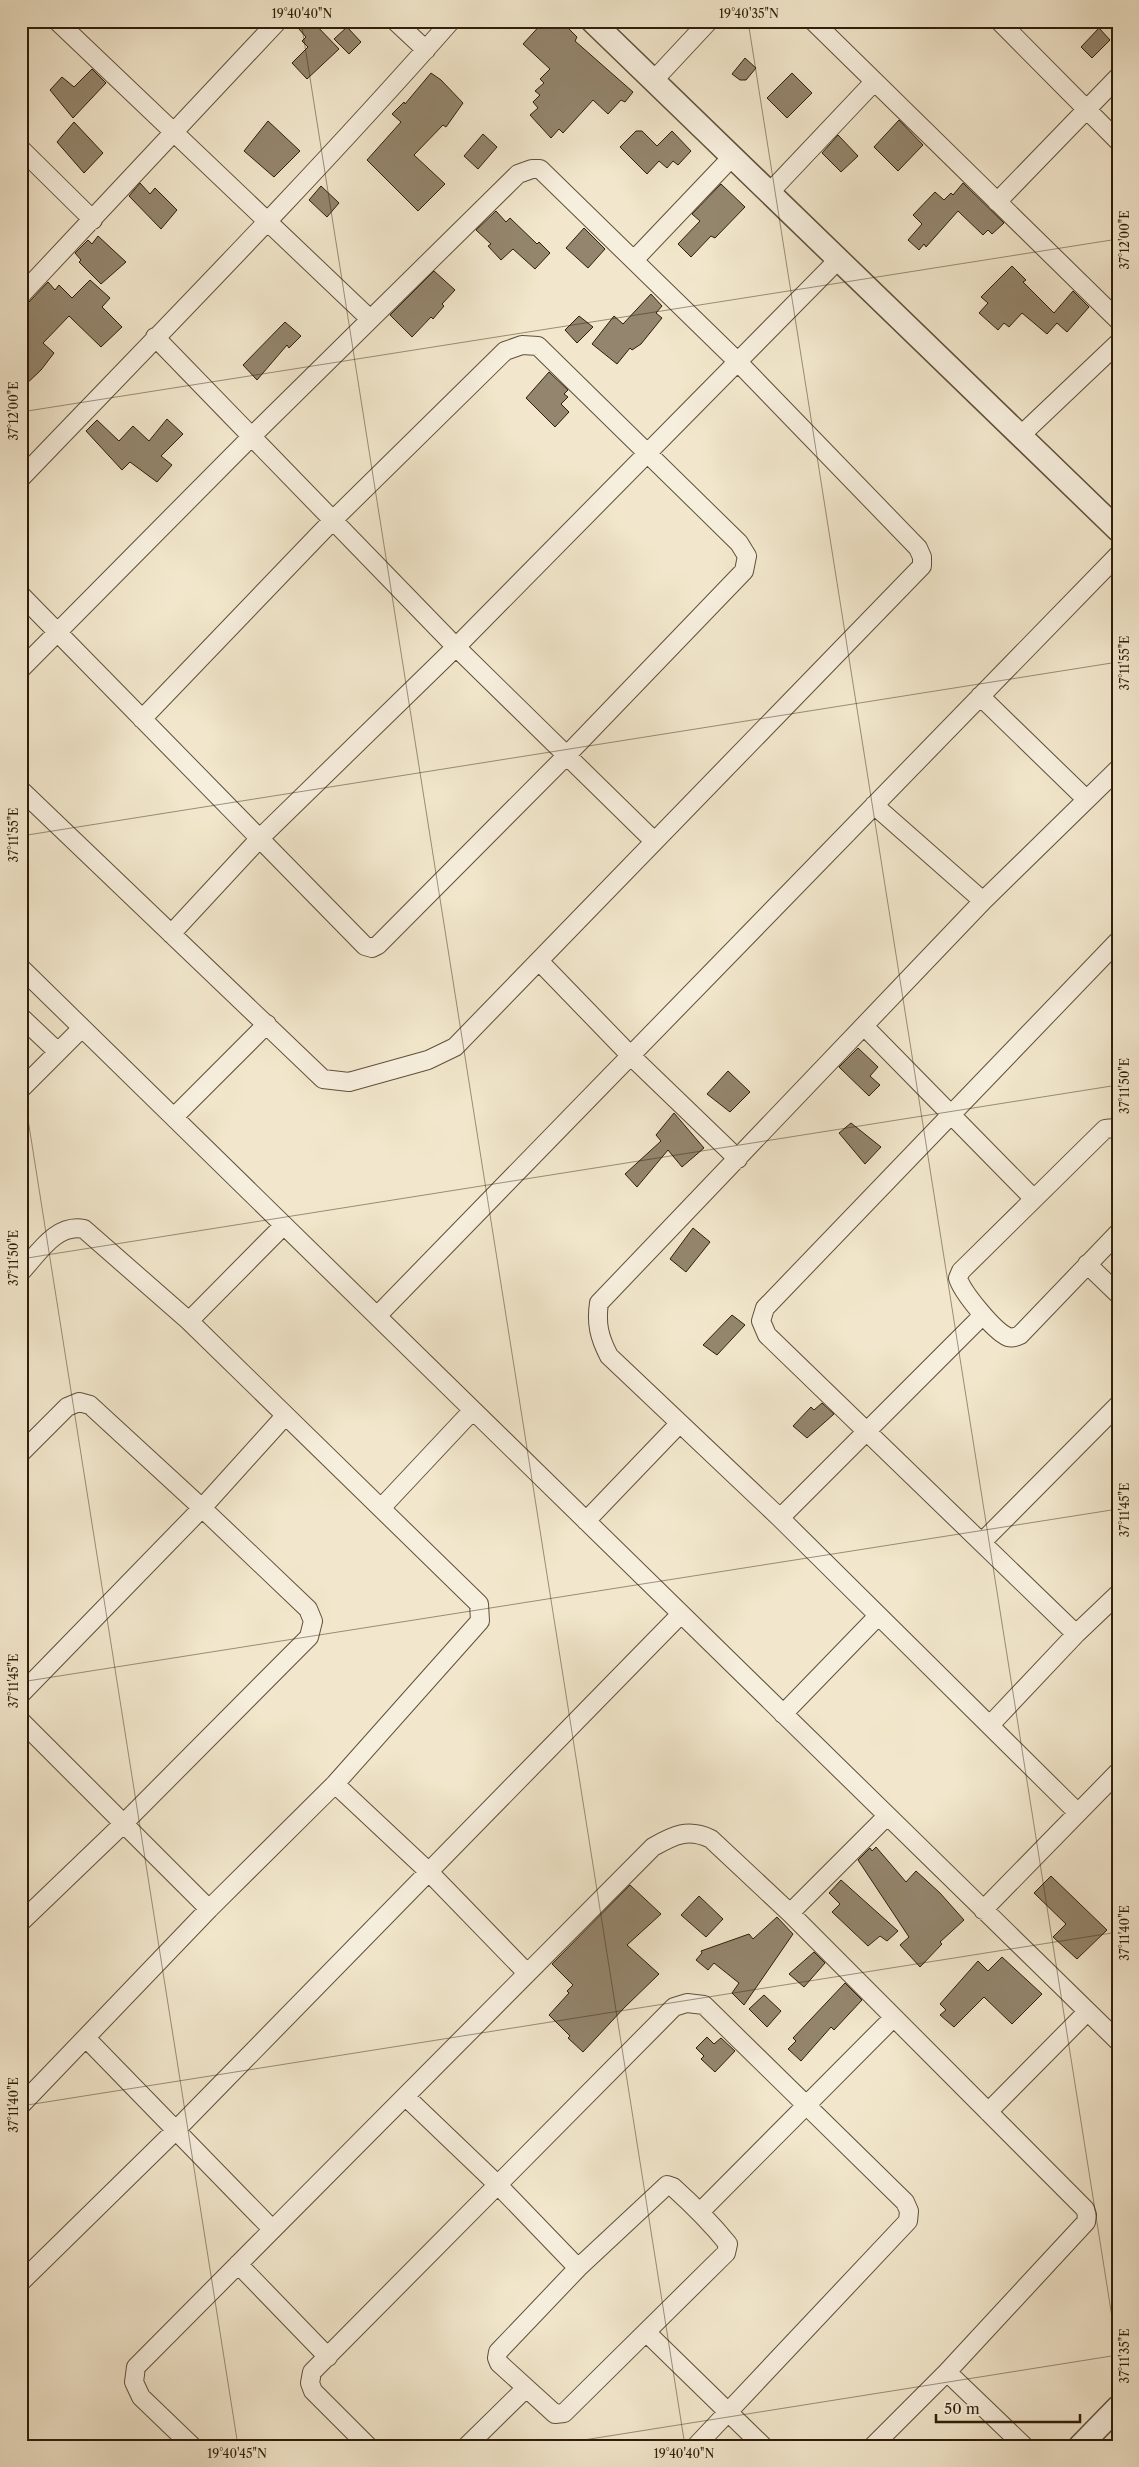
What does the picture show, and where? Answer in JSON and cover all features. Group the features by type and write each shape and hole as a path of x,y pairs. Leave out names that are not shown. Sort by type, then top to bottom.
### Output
{"street":[{"path":"57,21 370,319"},
{"path":"21,296 278,21"},
{"path":"395,21 426,50"},
{"path":"22,476 155,337 268,223 451,21"},
{"path":"592,21 1118,530"},
{"path":"653,81 709,21"},
{"path":"813,21 1118,320"},
{"path":"999,21 1118,141"},
{"path":"997,202 1118,77"},
{"path":"769,193 874,82"},
{"path":"21,149 94,220"},
{"path":"634,260 732,157"},
{"path":"21,669 252,436 518,174 532,169 540,169 737,361 918,548 922,557 922,566 654,841 540,962 455,1047 428,1060 349,1082 323,1079 21,790"},
{"path":"171,934 260,838 456,647 838,260"},
{"path":"155,337 456,647 654,841"},
{"path":"1020,436 1118,343"},
{"path":"21,595 58,631 142,719 365,946 372,948 378,945 567,755 744,571 747,556 739,543 538,346 522,345 506,351 333,520 142,719"},
{"path":"376,1316 1118,555"},
{"path":"980,696 1086,799"},
{"path":"1078,1813 780,1518 609,1356 600,1339 597,1319 599,1303 983,901 1118,770"},
{"path":"874,805 983,901"},
{"path":"1076,1634 983,1541 867,1433 767,1335 761,1322 766,1308 1118,941"},
{"path":"540,962 630,1055 738,1159"},
{"path":"21,968 1118,2042"},
{"path":"21,1017 58,1052"},
{"path":"174,1117 267,1024"},
{"path":"864,1026 1034,1199"},
{"path":"21,1089 82,1028"},
{"path":"1118,1131 1115,1128 1105,1130 960,1271 958,1278 960,1286 983,1315 1007,1336 1014,1338 1020,1335 1086,1264 1118,1233"},
{"path":"189,1320 284,1225"},
{"path":"21,1272 58,1232 75,1227 84,1229 189,1320 285,1416 382,1507 479,1604 480,1621 335,1784 208,1909 21,2105"},
{"path":"1086,1264 1118,1294"},
{"path":"780,1518 983,1315"},
{"path":"21,1453 67,1407 79,1402 90,1405 308,1609 313,1621 309,1636 122,1824 21,1922"},
{"path":"983,1541 1118,1405"},
{"path":"382,1507 472,1410"},
{"path":"21,1694 202,1508 285,1416"},
{"path":"586,1521 679,1424"},
{"path":"990,1725 1076,1634 1118,1594"},
{"path":"21,2282 176,2130 681,1614"},
{"path":"783,1714 878,1616"},
{"path":"21,1721 208,1909"},
{"path":"983,1910 1118,1772"},
{"path":"335,1784 429,1872 527,1973"},
{"path":"790,1913 887,1816"},
{"path":"192,2446 141,2397 134,2382 136,2367 653,1847 685,1832 699,1833 711,1839 790,1913 1085,2209 1087,2215 1086,2222 947,2372 873,2446"},
{"path":"368,2446 313,2391 310,2383 312,2372 674,2007 687,2003 704,2005 905,2202 909,2211 908,2221 696,2446"},
{"path":"988,2112 1087,2012"},
{"path":"700,2212 894,2018"},
{"path":"86,2038 272,2229"},
{"path":"406,2096 498,2185 578,2268"},
{"path":"667,2185 673,2187 700,2212 728,2244 726,2253 564,2414 555,2414 525,2389 499,2364 496,2358 498,2352 578,2268 667,2185"},
{"path":"238,2264 328,2357"},
{"path":"646,2332 763,2446"},
{"path":"947,2372 1024,2446"},
{"path":"467,2446 525,2389"},
{"path":"1080,2446 1118,2407"}],"building":[{"path":"305,21 312,21 339,49 307,79 292,63 308,47 302,41 306,37 298,28"},
{"path":"544,21 561,21 577,37 575,41 633,92 625,102 621,100 608,114 593,100 563,133 559,129 551,138 530,115 538,108 533,102 540,95 535,91 544,83 540,79 550,69 523,44"},
{"path":"347,27 361,42 349,54 334,39"},
{"path":"1099,28 1110,40 1092,58 1081,47"},
{"path":"745,58 756,68 746,80 740,80 732,74"},
{"path":"92,69 106,83 73,118 50,90 62,77 74,87"},
{"path":"431,73 441,80 463,103 446,127 443,125 414,155 445,184 418,211 367,160 401,122 392,114 404,102 405,104"},
{"path":"792,73 812,93 787,118 767,98"},
{"path":"899,120 923,145 898,171 874,147"},
{"path":"268,121 300,151 274,177 244,151"},
{"path":"74,122 103,153 84,173 57,142"},
{"path":"636,131 642,131 657,146 672,131 691,151 678,165 673,161 667,168 659,161 647,174 620,147"},
{"path":"483,134 497,147 478,169 464,156"},
{"path":"838,135 858,156 841,172 822,153"},
{"path":"140,183 150,194 155,188 177,210 161,229 129,196"},
{"path":"963,183 1004,223 992,234 988,230 983,235 958,211 926,247 924,244 919,250 908,240 922,224 913,215 935,192 944,200 951,193 953,195"},
{"path":"721,184 745,207 715,238 711,236 691,257 678,244 700,221 692,214"},
{"path":"321,186 339,203 327,217 309,200"},
{"path":"496,211 506,222 510,218 537,244 539,242 550,253 535,269 513,249 501,260 488,246 491,244 476,230"},
{"path":"584,228 605,249 588,268 566,248"},
{"path":"98,236 126,262 101,284 79,262 81,260 75,253 88,240 92,244"},
{"path":"1012,266 1026,280 1023,282 1054,313 1073,291 1089,307 1067,332 1057,323 1047,334 1022,313 1009,327 1004,323 998,330 979,313 988,303 981,297"},
{"path":"434,271 455,290 442,304 444,306 433,319 431,317 412,337 390,315"},
{"path":"90,280 110,298 102,307 122,327 101,347 69,316 43,343 54,353 41,370 21,389 21,305 29,302 48,282 55,290 59,285 72,298"},
{"path":"651,294 662,306 656,313 662,318 641,344 632,350 630,348 617,364 592,344 614,316 623,324"},
{"path":"579,316 593,327 577,343 565,330"},
{"path":"285,322 301,336 289,348 287,345 257,380 243,365"},
{"path":"549,372 568,390 564,394 568,397 561,404 569,412 555,427 526,398"},
{"path":"167,419 183,434 161,456 172,465 157,482 130,462 122,470 86,431 97,420 119,441 133,426 149,441"},
{"path":"858,1048 878,1067 870,1076 880,1085 869,1096 839,1067"},
{"path":"728,1071 750,1092 730,1112 707,1094"},
{"path":"674,1113 704,1148 682,1167 668,1150 637,1187 625,1174 661,1141 656,1135"},
{"path":"851,1123 881,1147 865,1164 839,1133"},
{"path":"693,1228 710,1242 686,1272 670,1259"},
{"path":"732,1315 745,1325 717,1355 703,1345"},
{"path":"822,1403 834,1414 807,1438 793,1426 811,1407 814,1410"},
{"path":"876,1847 906,1882 916,1871 940,1893 964,1920 940,1942 942,1944 920,1967 900,1945 909,1937 858,1860 870,1848 872,1851"},
{"path":"1051,1876 1107,1930 1077,1959 1053,1937 1066,1924 1034,1893"},
{"path":"841,1880 898,1931 887,1941 880,1936 868,1946 832,1912 840,1904 829,1893"},
{"path":"630,1885 661,1914 627,1945 659,1974 583,2052 568,2038 570,2036 549,2015 569,1993 567,1991 573,1985 552,1964"},
{"path":"699,1896 723,1919 706,1937 681,1915"},
{"path":"777,1917 793,1934 744,2005 732,1993 739,1983 714,1963 708,1970 696,1960 702,1953 701,1951 749,1934 753,1939"},
{"path":"814,1952 825,1963 804,1987 789,1974"},
{"path":"1002,1957 1042,1994 1012,2024 984,1997 954,2027 940,2015 946,2010 940,2004 978,1961 988,1971"},
{"path":"845,1983 862,2000 834,2030 831,2027 801,2061 788,2049 796,2041 793,2038"},
{"path":"764,1995 781,2011 767,2027 749,2009"},
{"path":"707,2037 714,2044 721,2038 735,2051 715,2072 701,2059 704,2056 696,2048"}]}
